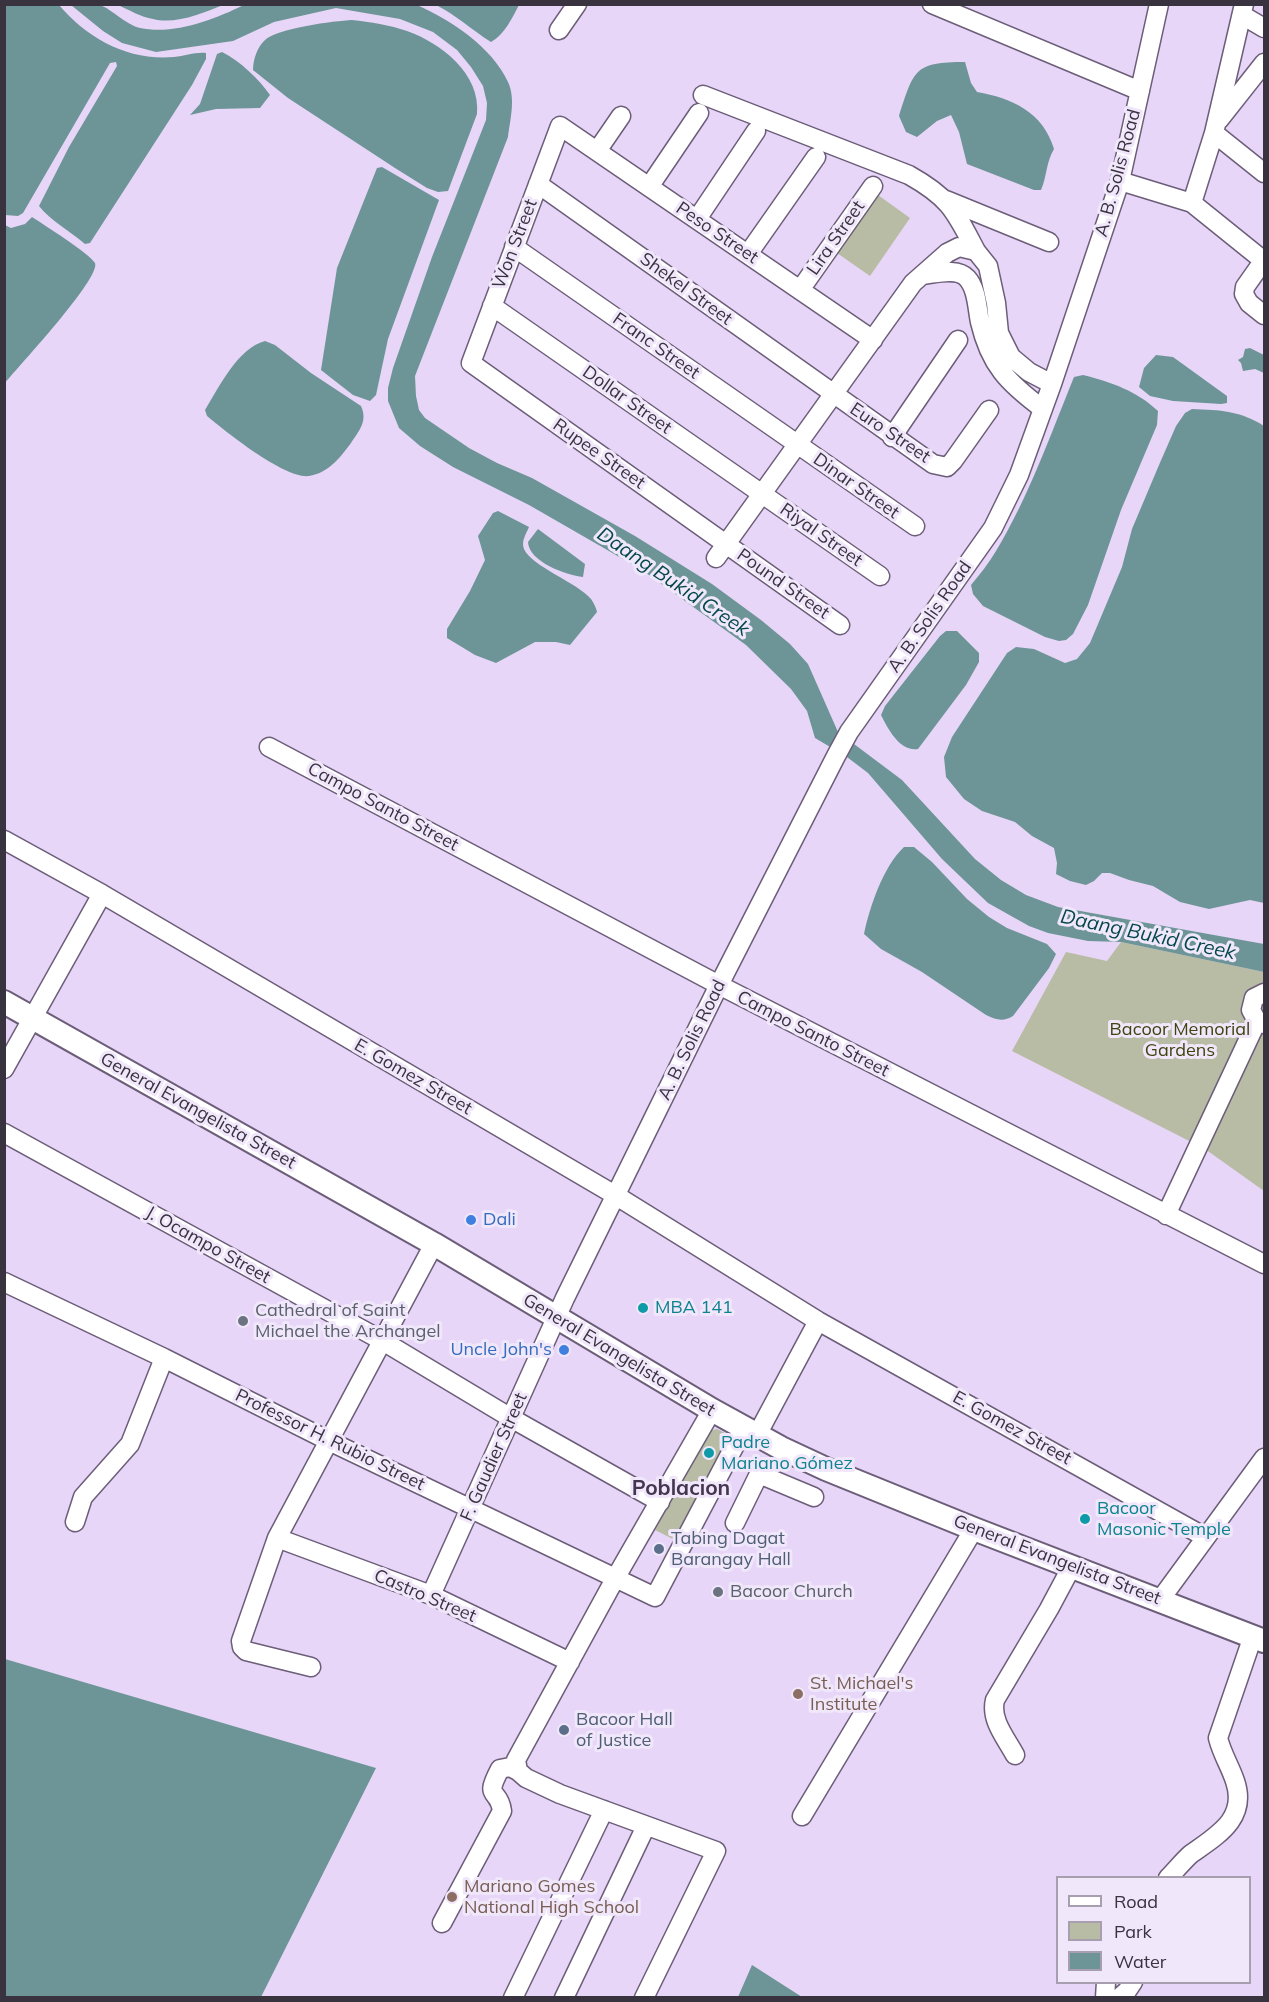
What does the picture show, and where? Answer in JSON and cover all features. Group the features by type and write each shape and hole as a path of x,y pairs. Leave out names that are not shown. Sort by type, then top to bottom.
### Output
{"main road":[{"name":"General Evangelista Street","path":"4,1002 434,1244 751,1432 830,1470 974,1529 1259,1639"}],"street":[{"path":"559,30 577,4"},
{"path":"932,4 1140,92"},
{"name":"A. B. Solis Road","path":"556,1318 719,985 849,732 993,528 1019,475 1120,182 1160,4"},
{"path":"1192,203 1215,129 1243,10 1264,28"},
{"path":"1215,129 1264,63"},
{"path":"703,95 909,175 931,187 955,212 976,251 988,266 996,303 999,333 1011,357 1029,372 1052,384"},
{"path":"649,187 699,113"},
{"path":"597,151 621,116"},
{"name":"Peso Street","path":"560,126 873,340"},
{"name":"Won Street","path":"471,363 560,126"},
{"path":"1215,129 1264,173"},
{"path":"697,219 756,131"},
{"path":"748,255 816,157"},
{"path":"1120,182 1192,203 1264,260 1245,287 1244,294 1249,303 1264,315"},
{"name":"Shekel Street","path":"538,184 834,395"},
{"name":"Lira Street","path":"800,290 873,186"},
{"path":"945,199 1049,242"},
{"name":"Franc Street","path":"514,247 798,445"},
{"path":"721,551 913,283 946,253 959,247 976,251"},
{"path":"922,275 956,271 966,276 974,289 980,322 990,356 1014,388 1043,409"},
{"name":"Dollar Street","path":"492,306 762,494"},
{"path":"892,436 958,340"},
{"name":"Rupee Street","path":"471,363 721,551"},
{"name":"Euro Street","path":"834,395 933,464 947,467 989,410"},
{"name":"Dinar Street","path":"798,445 915,526"},
{"name":"Riyal Street","path":"762,494 880,576"},
{"name":"Pound Street","path":"721,551 840,625"},
{"name":"Campo Santo Street","path":"269,747 719,985 1264,1264"},
{"name":"E. Gomez Street","path":"4,840 102,894 615,1196 818,1321 1205,1538"},
{"path":"4,1069 102,894"},
{"path":"1166,1215 1261,1022 1251,1010 1251,1004 1254,998 1264,993"},
{"name":"J. Ocampo Street","path":"4,1134 381,1340 660,1502"},
{"path":"311,1667 246,1651 241,1641 277,1539 434,1244"},
{"name":"Professor H. Rubio Street","path":"4,1282 164,1358 329,1442 655,1597 751,1432"},
{"name":"F. Gaudier Street","path":"431,1595 556,1318"},
{"path":"751,1432 818,1321"},
{"path":"75,1522 83,1497 130,1444 164,1358"},
{"path":"518,1771 516,1760 616,1577 712,1410"},
{"path":"1160,1600 1264,1458"},
{"path":"735,1523 759,1474 814,1497"},
{"path":"802,1816 974,1529"},
{"name":"Castro Street","path":"277,1539 431,1595 570,1662"},
{"path":"1015,1755 995,1718 993,1708 995,1700 1072,1566"},
{"path":"1170,1876 1189,1856 1224,1831 1233,1816 1238,1801 1236,1783 1221,1752 1218,1738 1259,1639"},
{"path":"442,1923 502,1811 491,1787 500,1769 510,1767 526,1778 560,1794 716,1851 644,1998"},
{"path":"513,1998 604,1810"},
{"path":"564,1998 646,1826"},
{"path":"1119,1998 1131,1984"}],"green space":[{"path":"878,195 910,218 870,276 837,253"},
{"name":"Bacoor Memorial Gardens","path":"1121,942 1264,972 1264,1191 1205,1149 1012,1051 1066,952 1107,961"},
{"path":"717,1429 725,1433 728,1442 677,1541 655,1530 706,1434 708,1431"}],"water":[{"path":"5,4 59,5 70,17 96,37 125,51 141,55 174,57 206,53 206,59 192,85 90,243 85,244 39,206 69,147 117,66 116,62 110,63 23,213 18,216 5,215"},
{"name":"Daang Bukid Creek","path":"71,5 103,6 135,26 153,30 193,25 244,5 417,5 443,18 469,36 492,57 508,82 512,95 511,117 508,137 415,376 419,410 425,418 469,448 532,478 635,536 712,584 761,620 790,644 808,664 838,732 902,780 975,859 1001,880 1026,895 1058,907 1264,944 1264,972 1121,942 1088,941 1048,933 1029,926 988,903 942,859 868,773 815,738 807,711 791,689 746,645 642,570 529,505 453,467 420,446 399,428 388,401 388,388 393,368 432,257 486,120 487,103 483,86 457,50 433,32 400,19 336,8 274,22 233,41 156,52 122,43"},
{"path":"118,5 223,5 189,17 162,20 149,18"},
{"path":"436,5 519,5 504,30 491,42"},
{"path":"352,20 394,27 420,36 445,52 466,73 477,99 477,114 448,191 438,192 427,188 288,98 253,70 258,50 265,40 272,36 307,26"},
{"path":"222,52 249,71 270,95 260,108 216,109 190,115 200,104 217,54"},
{"path":"965,62 971,83 977,92 1002,98 1025,109 1042,125 1049,136 1054,149 1041,190 1034,190 967,164 959,132 951,115 937,121 917,137 906,132 899,116 908,88 918,72 935,64"},
{"path":"382,167 439,200 388,339 376,395 370,401 353,395 321,370 337,268 377,168"},
{"path":"32,217 76,246 95,263 93,272 73,303 5,383 5,225 11,228 25,224"},
{"path":"265,341 275,345 311,373 361,406 364,416 362,426 347,449 322,472 309,476 299,475 271,463 207,416 205,410 230,370 246,352"},
{"path":"1250,348 1264,355 1264,373 1255,369 1243,371 1238,360 1243,357 1245,349"},
{"path":"1156,355 1173,357 1227,396 1227,403 1173,401 1150,396 1139,387 1144,368"},
{"path":"1083,375 1113,384 1150,404 1158,411 1157,425 1121,510 1088,605 1073,634 1066,640 1059,641 1045,637 983,606 973,594 971,585 993,555 1019,509 1074,377"},
{"path":"1192,409 1230,412 1247,417 1264,426 1264,903 1250,900 1209,909 1180,902 1153,886 1110,873 1102,873 1086,885 1056,874 1057,863 1054,848 1032,836 1015,822 982,811 964,799 946,777 944,757 952,737 1007,653 1016,647 1034,649 1065,663 1077,659 1090,643 1122,567 1132,529 1176,426 1185,413"},
{"path":"498,511 529,527 523,543 528,555 585,593 593,602 597,612 570,645 535,642 496,663 475,655 447,638 447,629 470,591 485,560 478,536 493,513"},
{"path":"538,529 585,564 583,577 567,574 535,556 528,542"},
{"path":"946,631 957,631 979,653 979,662 966,685 918,749 912,749 895,738 881,715 885,706"},
{"path":"904,847 914,847 932,862 967,899 989,917 1007,928 1047,944 1056,954 1049,968 1013,1016 1000,1020 986,1015 922,972 881,949 864,934 878,888 896,855"},
{"path":"5,1659 376,1768 261,1997 5,1997"},
{"path":"752,1965 802,1997 738,1997"}],"place":[{"name":"Dali","path":"471,1220"},
{"name":"MBA 141","path":"643,1308"},
{"name":"Cathedral of Saint Michael the Archangel","path":"243,1321"},
{"name":"Uncle John's","path":"564,1350"},
{"name":"Padre Mariano Gómez","path":"709,1453"},
{"name":"Bacoor Masonic Temple","path":"1085,1519"},
{"name":"Tabing Dagat Barangay Hall","path":"659,1549"},
{"name":"Bacoor Church","path":"718,1592"},
{"name":"St. Michael's Institute","path":"798,1694"},
{"name":"Bacoor Hall of Justice","path":"564,1730"},
{"name":"Mariano Gomes National High School","path":"452,1897"}],"district":[{"name":"Poblacion","path":"681,1489"}]}
